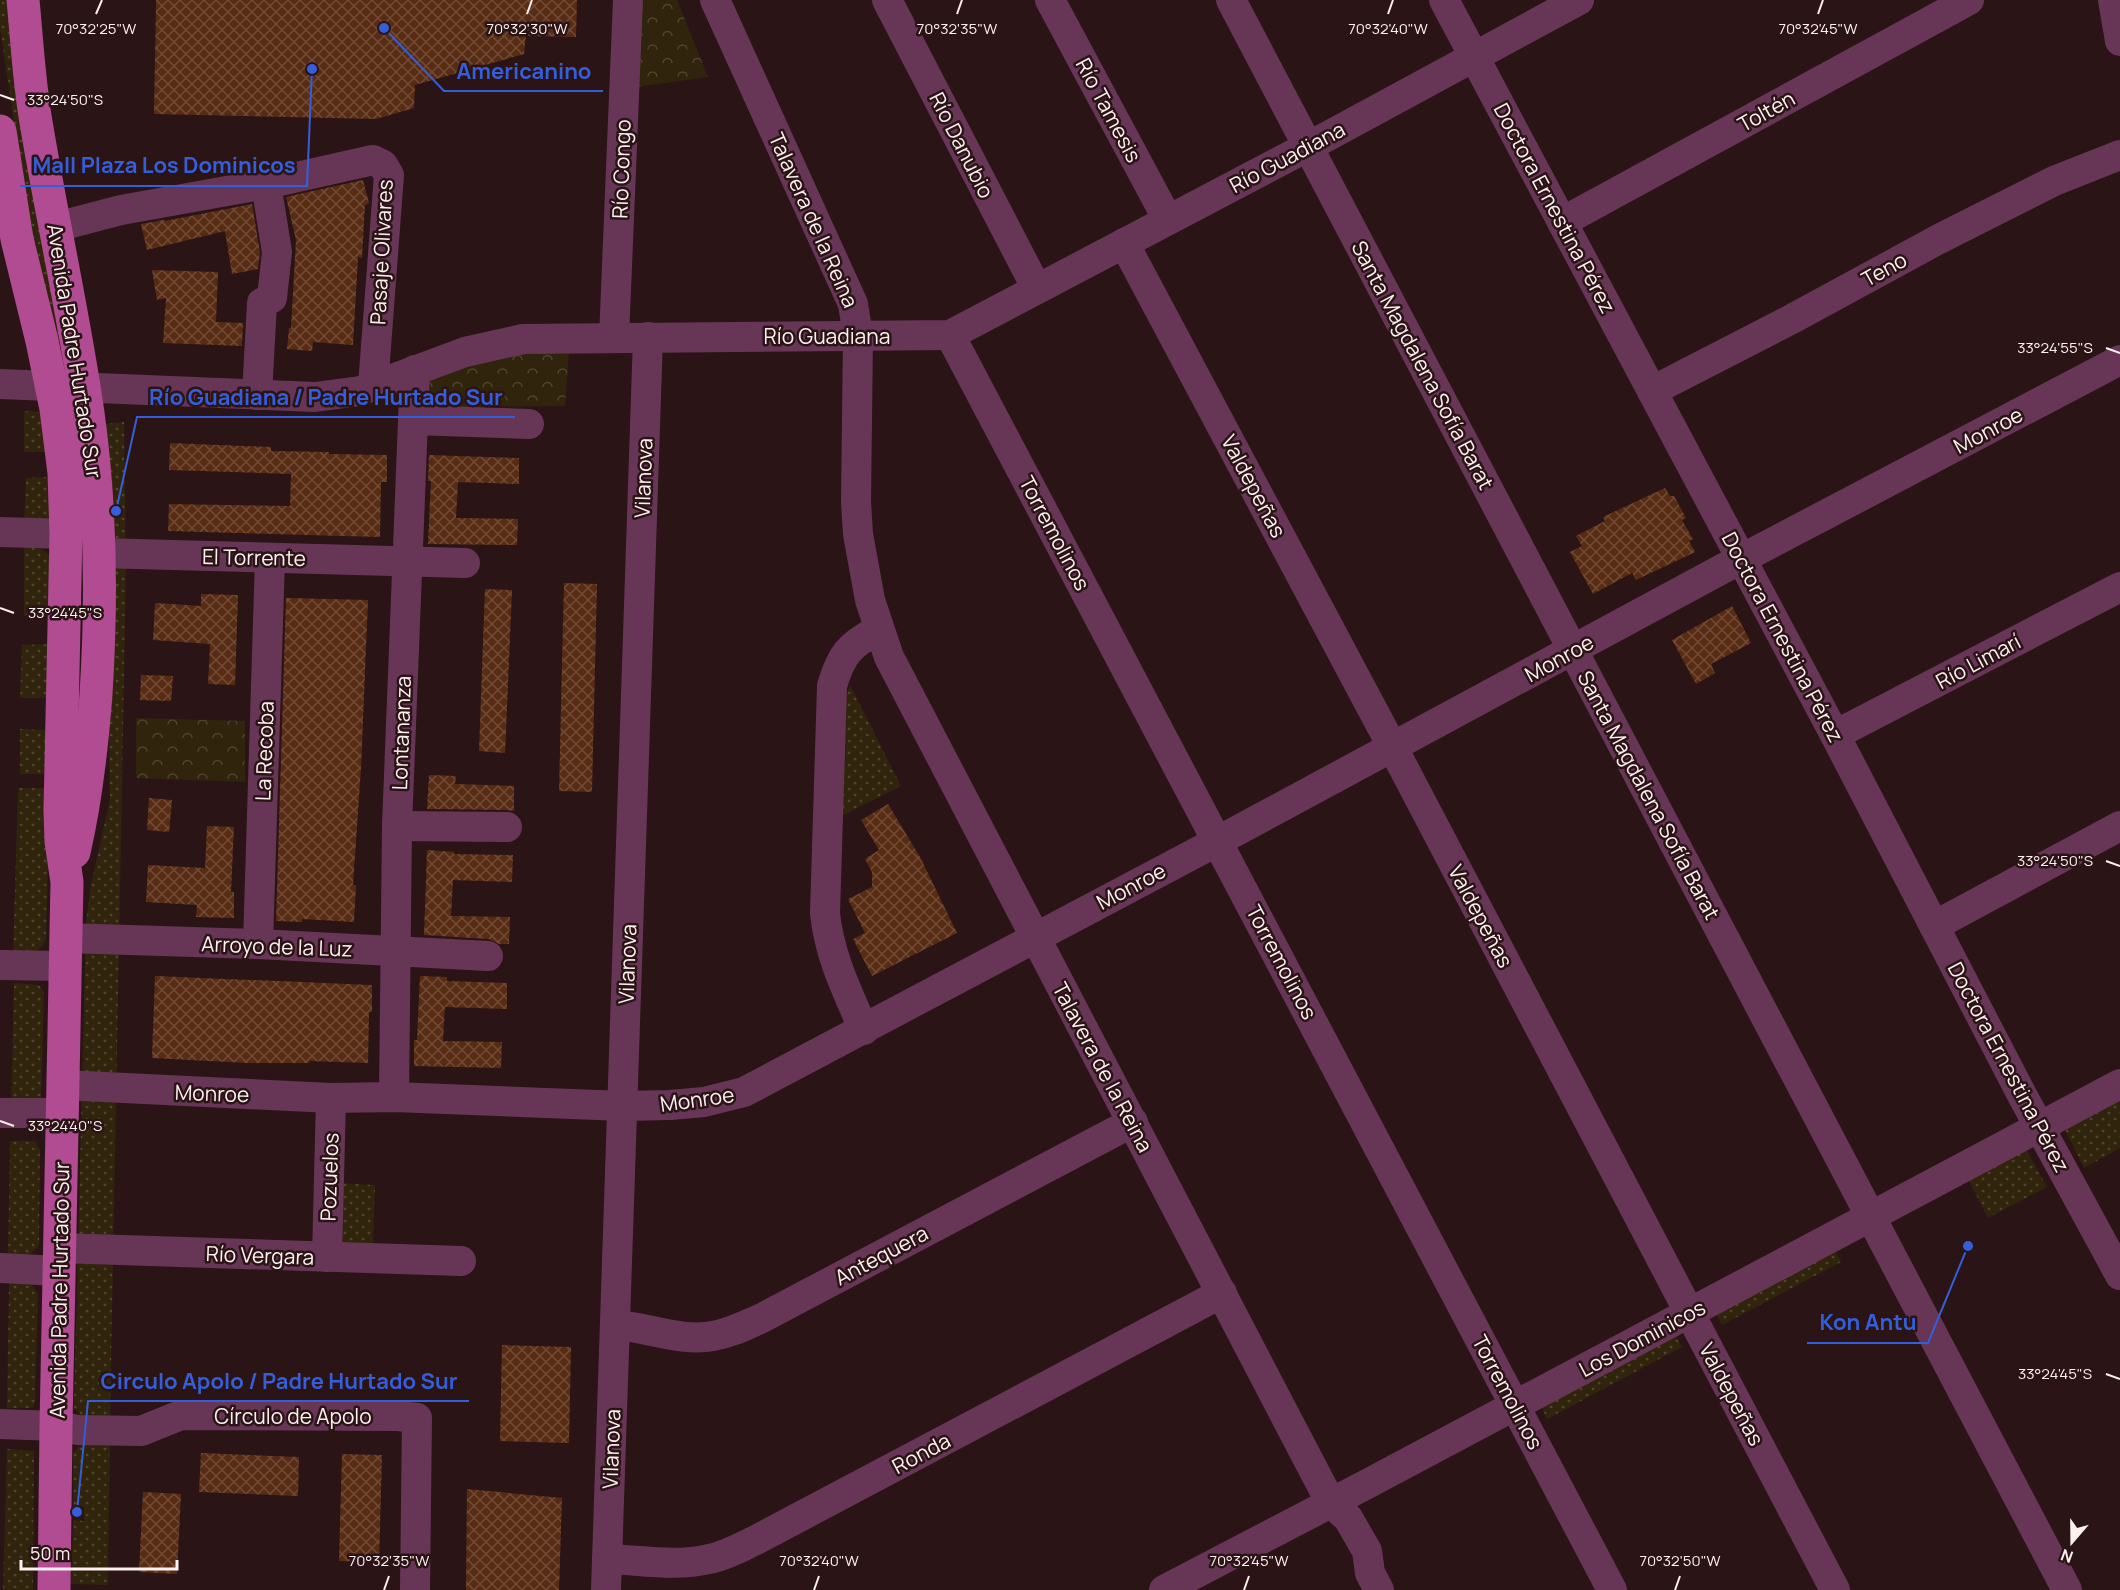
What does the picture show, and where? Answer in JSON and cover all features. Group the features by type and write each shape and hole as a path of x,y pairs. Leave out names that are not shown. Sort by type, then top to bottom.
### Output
{"main road":[{"name":"Avenida Padre Hurtado Sur","path":"23,0 35,121 84,388 100,553 99,649 93,737 83,805 67,882"},
{"name":"Avenida Padre Hurtado Sur","path":"0,131 8,239 42,340 62,452 66,534 60,810 62,851 67,882 54,1590"}],"street":[{"name":"Río Congo","path":"614,338 627,0"},
{"name":"Talavera de la Reina","path":"716,0 854,311 858,336 856,502 858,534 865,578 878,630 899,681 1133,1122 1331,1503 1348,1518 1367,1551 1375,1582"},
{"name":"Río Danubio","path":"887,0 1037,289"},
{"name":"Río Tamesis","path":"1050,0 1168,220"},
{"name":"Santa Magdalena Sofía Barat","path":"1231,0 2067,1590"},
{"name":"Doctora Ernestina Pérez","path":"1444,0 1835,735 2039,1127 2120,1275"},
{"name":"Río Guadiana","path":"0,384 331,396 373,387 465,352 524,339 950,335 1309,146 1579,0"},
{"name":"Toltén","path":"1562,222 1969,0"},
{"path":"2113,0 2120,40"},
{"name":"Teno","path":"1652,392 1939,239 2054,181 2120,155"},
{"name":"Pasaje Olivares","path":"56,226 121,210 266,184 374,160 383,165 389,175 373,387"},
{"path":"257,395 262,303 272,298 277,252 266,184"},
{"name":"Valdepeñas","path":"1124,243 1393,747 1835,1590"},
{"name":"Torremolinos","path":"950,335 1612,1590"},
{"name":"Vilanova","path":"606,1590 648,337"},
{"name":"Monroe","path":"0,1113 63,1099 85,1088 623,1106 705,1102 744,1092 2120,360"},
{"name":"Lontananza","path":"394,1097 397,826 415,370"},
{"path":"413,420 529,424"},
{"path":"0,532 66,534"},
{"name":"El Torrente","path":"100,553 465,563"},
{"name":"La Recoba","path":"258,944 270,558"},
{"name":"Río Limarí","path":"1835,735 2120,587"},
{"path":"864,1030 836,966 827,935 825,913 832,686 838,665 846,651 862,638 878,630"},
{"path":"397,826 507,827"},
{"path":"1934,926 2120,826"},
{"name":"Arroyo de la Luz","path":"0,964 66,952 258,944 488,956"},
{"name":"Los Dominicos","path":"1164,1590 2120,1084"},
{"name":"Pozuelos","path":"327,1257 331,1098"},
{"name":"Antequera","path":"615,1324 683,1336 711,1337 734,1330 772,1313 1133,1122"},
{"name":"Río Vergara","path":"0,1268 59,1259 327,1257 461,1261"},
{"name":"Ronda","path":"607,1559 681,1562 709,1559 731,1551 756,1540 1222,1293"},
{"name":"Círculo de Apolo","path":"0,1424 56,1426 78,1430 141,1431 181,1415 417,1418 415,1590"}],"green space":[{"path":"0,0 6,0 59,340 58,349 35,264 0,28"},
{"path":"639,0 677,0 708,77 636,87"},
{"path":"528,352 569,352 565,406 426,407 424,382 471,362"},
{"path":"24,411 41,412 46,452 24,452"},
{"path":"124,422 126,570 110,1418 84,1418 74,1408 86,924 90,890 110,799 104,424"},
{"path":"49,477 54,511 47,520 24,524 26,478"},
{"path":"24,546 41,549 54,560 52,616 24,616"},
{"path":"51,644 50,698 20,698 22,645"},
{"path":"850,685 901,786 841,816 841,710"},
{"path":"136,718 245,721 245,782 136,778"},
{"path":"20,729 51,730 50,774 20,774"},
{"path":"18,788 50,788 46,939 41,948 29,954 13,956"},
{"path":"14,983 39,985 44,992 41,1106 11,1108"},
{"path":"2120,1101 2120,1148 2084,1168 2065,1130"},
{"path":"10,1141 35,1141 40,1150 39,1245 28,1257 8,1255"},
{"path":"2026,1149 2047,1187 1988,1218 1969,1181"},
{"path":"339,1183 375,1185 373,1244 343,1244 337,1237"},
{"path":"1834,1249 1841,1262 1722,1325 1715,1312"},
{"path":"9,1283 31,1284 38,1294 33,1408 7,1408"},
{"path":"1675,1334 1682,1347 1547,1419 1541,1406"},
{"path":"84,1442 110,1443 108,1585 71,1584 73,1520 84,1521 84,1507 73,1506 73,1454"},
{"path":"7,1449 34,1451 33,1590 3,1590"}],"building":[{"path":"156,0 577,0 576,37 526,36 524,54 415,85 414,108 376,119 154,114"},
{"path":"363,180 369,203 365,205 362,258 358,257 353,345 313,342 312,351 287,349 289,328 291,328 296,240 286,197"},
{"path":"252,204 260,252 258,269 232,274 225,231 147,250 141,224"},
{"path":"152,270 218,272 216,322 243,323 242,346 163,343 166,298 157,300"},
{"path":"170,443 271,447 271,451 387,455 387,482 381,482 380,537 168,531 169,504 290,506 291,474 169,470"},
{"path":"429,455 519,458 519,484 458,482 456,518 518,519 517,545 428,544 431,481 428,481"},
{"path":"1665,488 1670,496 1674,496 1686,518 1682,520 1693,539 1689,541 1695,552 1636,580 1632,573 1593,594 1570,552 1582,546 1576,536 1605,521 1603,517"},
{"path":"564,583 597,584 592,792 559,791"},
{"path":"485,589 512,590 505,753 479,751"},
{"path":"201,594 238,595 235,685 208,684 210,644 153,640 155,603 201,606"},
{"path":"286,598 368,600 361,768 353,885 356,885 354,922 302,919 302,922 276,921"},
{"path":"1732,606 1751,643 1711,664 1715,673 1696,684 1672,640"},
{"path":"141,675 173,676 171,701 140,700"},
{"path":"429,775 456,776 455,784 514,786 514,811 427,809"},
{"path":"149,798 172,800 169,832 147,830"},
{"path":"888,804 920,857 957,933 872,976 853,939 865,933 848,899 872,887 872,872 865,859 879,850 861,820"},
{"path":"207,826 234,827 231,892 234,892 234,918 196,917 197,905 146,902 148,865 205,868"},
{"path":"427,850 454,852 454,854 513,855 512,882 453,880 451,916 510,917 509,944 499,944 489,939 424,935"},
{"path":"155,976 372,985 368,1063 309,1061 309,1063 247,1063 152,1058"},
{"path":"420,976 447,977 447,981 507,983 507,1009 445,1007 443,1041 502,1042 501,1068 414,1066"},
{"path":"502,1345 571,1347 569,1443 500,1441"},
{"path":"201,1453 299,1457 298,1496 199,1492"},
{"path":"342,1454 382,1455 379,1562 339,1561"},
{"path":"467,1489 562,1498 559,1590 466,1590"},
{"path":"143,1492 181,1494 177,1574 139,1572"}],"place":[{"name":"Americanino","path":"384,28"},
{"name":"Mall Plaza Los Dominicos","path":"312,69"},
{"name":"Río Guadiana / Padre Hurtado Sur","path":"116,511"},
{"name":"Kon Antu","path":"1968,1246"},
{"name":"Circulo Apolo / Padre Hurtado Sur","path":"77,1512"}]}
